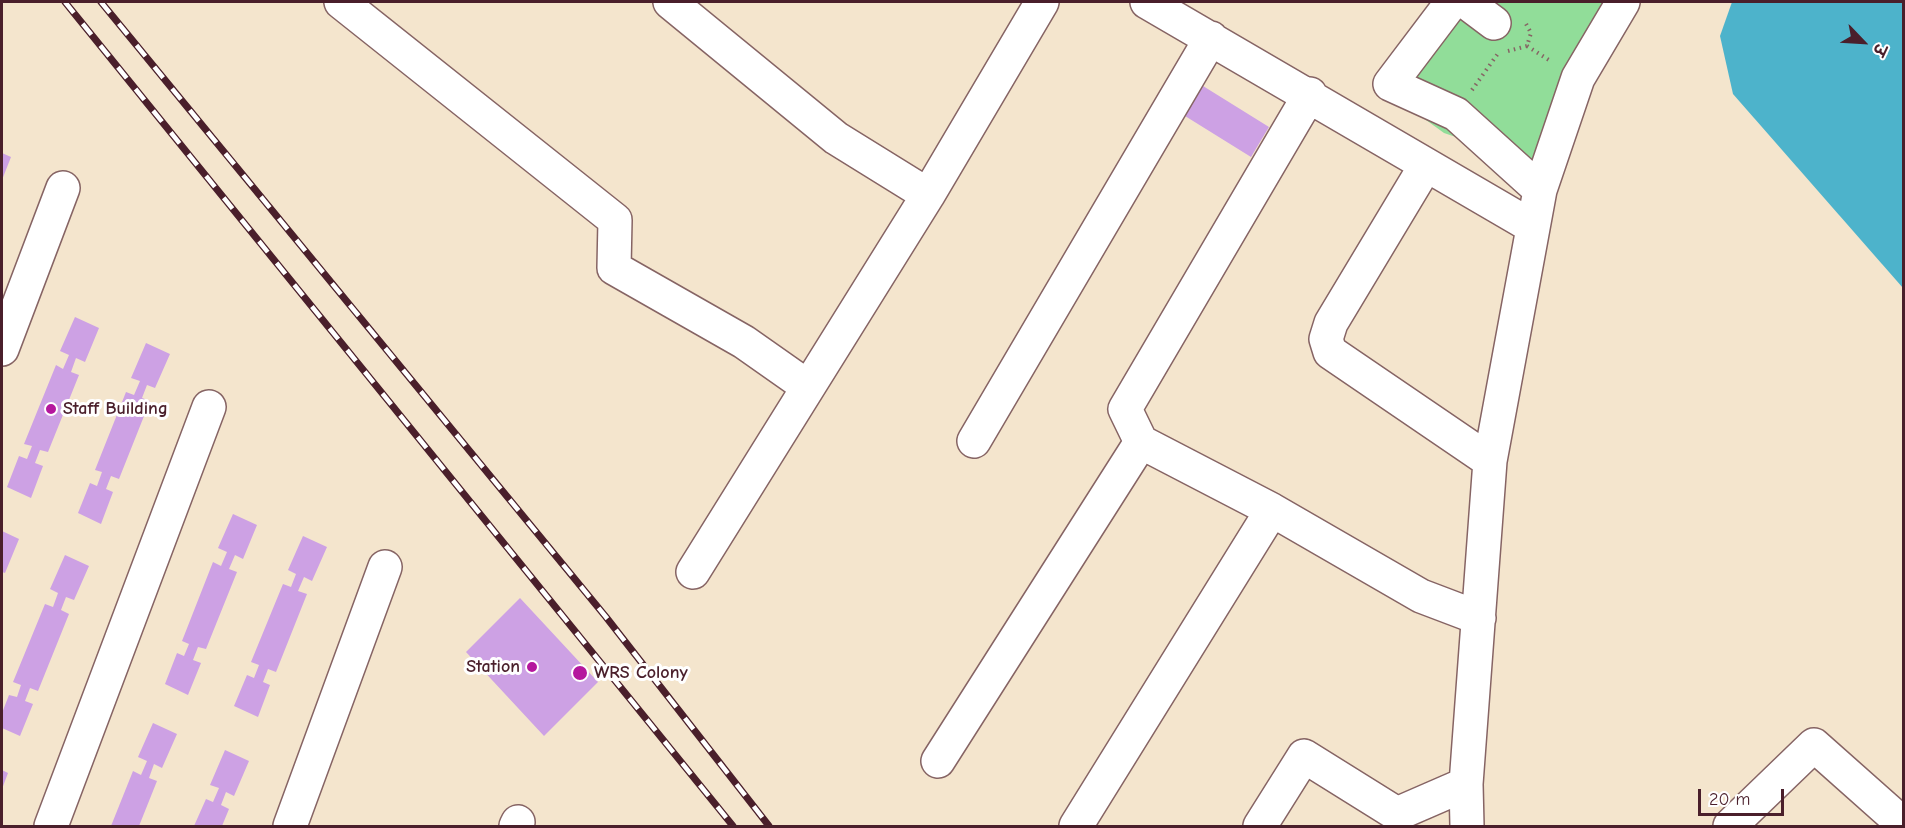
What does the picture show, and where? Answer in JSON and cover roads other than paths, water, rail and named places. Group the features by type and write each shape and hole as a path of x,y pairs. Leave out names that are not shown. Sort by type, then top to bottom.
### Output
{"street":[{"path":"341,2 615,220 614,268 744,342 808,387"},
{"path":"670,2 836,138 928,195"},
{"path":"693,572 928,195 1042,2"},
{"path":"1147,2 1310,94 1533,227"},
{"path":"1452,2 1390,84 1456,114 1540,190"},
{"path":"1466,2 1497,37"},
{"path":"1467,826 1466,784 1490,461 1540,190 1578,78 1623,2"},
{"path":"974,441 1211,38"},
{"path":"1310,94 1125,409 1141,442 1272,510 1421,596 1479,618"},
{"path":"1426,165 1331,322 1326,339 1330,352 1490,461"},
{"path":"2,349 63,188"},
{"path":"51,826 209,407"},
{"path":"938,761 1141,442"},
{"path":"1076,826 1272,510"},
{"path":"290,826 385,567"},
{"path":"1730,826 1814,745 1904,825"},
{"path":"1260,826 1304,756 1393,820 1466,784"}],"water":[{"path":"1732,2 1903,2 1903,288 1733,94 1720,36"}],"railway":[{"path":"65,2 733,826"},
{"path":"101,2 606,617 769,826"}],"place":[{"name":"Staff Building","path":"51,409"},
{"name":"Station","path":"532,667"},
{"name":"WRS Colony","path":"580,673"}]}
